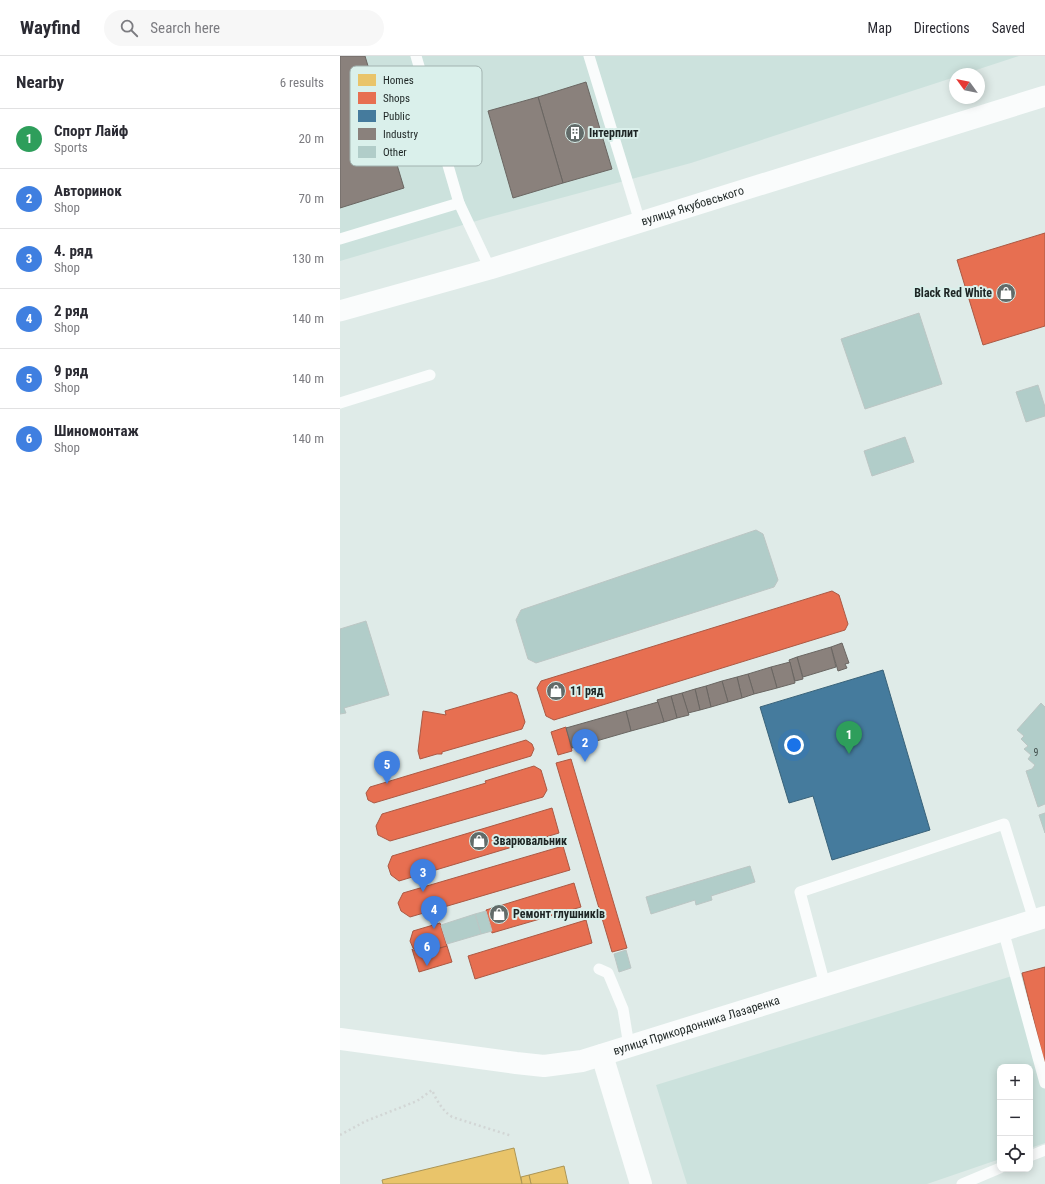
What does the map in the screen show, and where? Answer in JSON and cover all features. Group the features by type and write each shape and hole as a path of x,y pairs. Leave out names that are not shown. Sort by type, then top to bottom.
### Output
{"street":[{"name":"вулиця Якубовського","path":"340,312 490,269 1045,96"},
{"name":"вулиця Прикордонника Лазаренка","path":"340,1039 479,1059 544,1066 575,1062 602,1056 629,1046 1040,919"},
{"path":"602,1056 641,1184"}],"lane":[{"path":"416,56 419,66"},
{"path":"589,56 640,222"},
{"path":"448,166 459,203 490,269"},
{"path":"340,239 459,203"},
{"path":"340,403 430,375"},
{"path":"825,985 800,892 1004,824 1040,919"},
{"path":"1003,930 1045,1083"},
{"path":"599,969 608,973 623,1009 629,1046"},
{"path":"1033,1155 1045,1150"},
{"path":"962,1184 997,1169"}],"path":[{"path":"340,1135 366,1121 417,1101 432,1090 440,1106 452,1117 512,1136"}],"shaded area":[{"path":"340,56 1019,56 982,68 949,68 949,79 691,163 490,217 340,261"},
{"path":"1022,973 1045,1065 1045,1143 1033,1147 1033,1064 997,1064 997,1160 927,1184 687,1184 656,1085"}],"building: Homes":[{"path":"514,1148 522,1184 383,1184 382,1180"},
{"path":"564,1166 568,1184 531,1184 529,1175"},
{"path":"529,1175 531,1184 522,1184 521,1177"}],"building: Shops":[{"name":"Black Red White","path":"1045,233 1045,326 983,345 957,260"},
{"path":"832,591 839,595 848,624 845,630 554,720 546,716 537,688 541,681"},
{"path":"511,692 517,695 525,722 522,729 442,752 442,754 420,759 418,751 423,711 446,715 445,711"},
{"path":"566,727 572,751 558,755 551,732"},
{"path":"526,740 532,744 534,749 531,756 374,803 368,800 366,793 370,787"},
{"path":"571,759 627,948 612,952 556,763"},
{"path":"534,766 541,770 547,790 543,797 390,841 378,835 376,826 382,814 486,783 485,781"},
{"path":"552,808 559,833 399,881 391,875 388,866 392,856"},
{"path":"563,846 570,870 410,917 401,911 398,903 403,893"},
{"path":"574,883 581,907 492,933 486,910"},
{"path":"586,920 592,943 475,979 468,956"},
{"path":"440,923 447,946 420,954 413,948 410,941 413,931"},
{"path":"447,946 452,962 419,972 412,949 420,954"},
{"path":"1045,967 1045,1065 1022,973"}],"building: Public":[{"path":"883,670 930,830 832,860 813,796 789,803 760,707"}],"building: Industry":[{"path":"340,56 365,56 368,66 350,66 350,166 397,166 404,188 340,208"},
{"name":"Інтерплит","path":"586,82 612,169 563,183 538,97"},
{"path":"538,97 563,183 513,198 488,111"},
{"path":"842,643 849,663 845,664 847,668 838,671 831,647"},
{"path":"831,647 836,667 803,677 797,657"},
{"path":"797,657 803,679 795,681 789,660"},
{"path":"790,662 795,683 777,688 771,667"},
{"path":"771,667 777,688 754,694 748,674"},
{"path":"748,674 754,694 742,698 737,677"},
{"path":"737,677 742,698 728,702 722,681"},
{"path":"722,681 728,702 711,707 706,686"},
{"path":"706,686 711,707 700,710 695,689"},
{"path":"695,689 700,710 688,713 682,693"},
{"path":"682,693 689,715 677,718 671,696"},
{"path":"671,696 677,718 664,722 657,700"},
{"path":"658,702 664,722 631,731 626,711"},
{"path":"626,711 631,731 572,748 566,728"}],"building: Other":[{"path":"919,313 942,384 865,409 841,339"},
{"path":"1038,385 1045,407 1045,416 1026,422 1016,392"},
{"path":"905,437 914,462 872,476 864,451"},
{"path":"756,530 763,534 778,580 774,587 536,663 528,659 516,620 521,610"},
{"path":"366,621 389,695 344,708 346,713 340,714 340,629"},
{"path":"1041,703 1045,707 1045,804 1038,807 1026,771 1032,769 1035,765 1028,759 1031,755 1024,749 1028,746 1021,739 1024,736 1017,730"},
{"path":"1045,813 1045,833 1039,815"},
{"path":"750,866 755,882 711,896 712,900 696,905 695,900 651,914 646,897"},
{"path":"486,911 492,931 481,934 475,914"},
{"path":"475,914 481,934 447,944 441,925"},
{"path":"626,950 631,968 619,972 614,954"}],"place":[{"name":"Інтерплит","path":"575,133"},
{"name":"Black Red White","path":"1006,293"},
{"name":"11 ряд","path":"556,691"},
{"name":"Спорт Лайф","path":"849,754"},
{"name":"Авторинок","path":"585,762"},
{"name":"9 ряд","path":"387,784"},
{"name":"Зварювальник","path":"479,841"},
{"name":"4. ряд","path":"423,892"},
{"name":"Ремонт глушників","path":"499,914"},
{"name":"2 ряд","path":"434,929"},
{"name":"Шиномонтаж","path":"427,966"}]}
